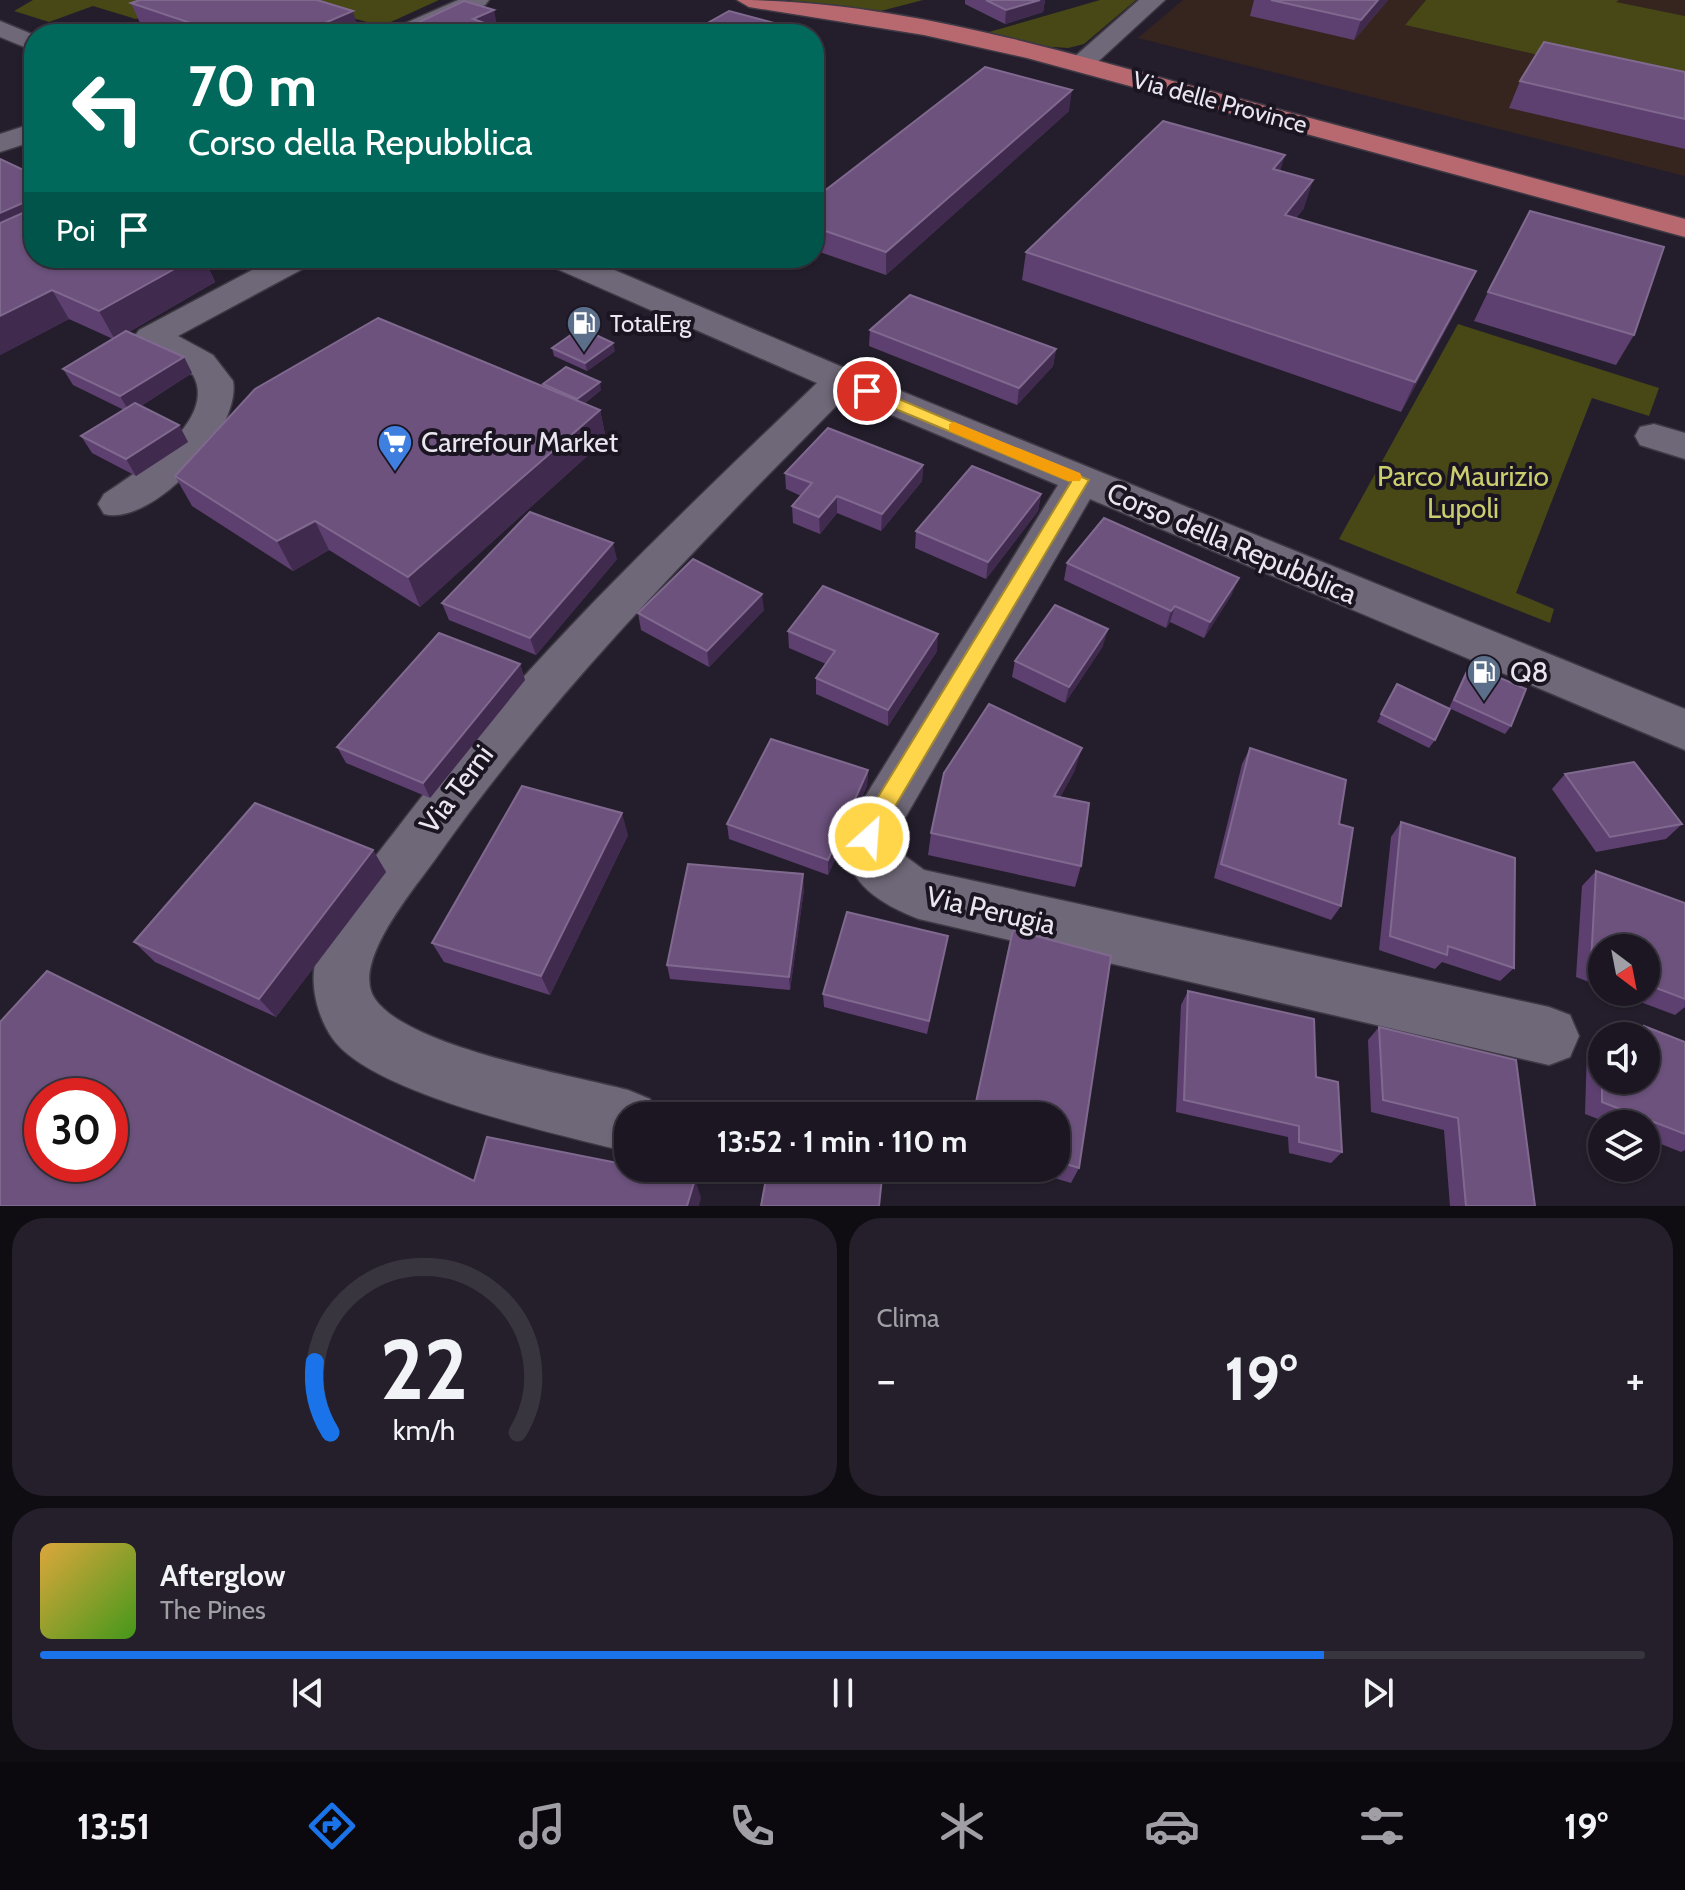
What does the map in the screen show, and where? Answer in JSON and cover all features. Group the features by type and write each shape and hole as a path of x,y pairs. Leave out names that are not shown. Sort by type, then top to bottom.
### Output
{"main road":[{"name":"Via delle Province","path":"749,0 965,36 1081,64 1685,228"}],"street":[{"path":"423,24 477,0"},
{"path":"1081,64 1153,0"},
{"path":"3,19 24,36"},
{"path":"0,45 24,51"},
{"path":"0,144 24,135"},
{"path":"118,504 184,457 199,439 217,391 207,368 151,337 280,268"},
{"name":"Corso della Repubblica","path":"582,268 841,380 1685,730"},
{"name":"Via Terni","path":"614,1117 430,1066 389,1049 353,1019 342,983 344,963 379,897 461,780 504,725 617,602 841,380"},
{"name":"Via Perugia","path":"1081,480 873,826 869,846 872,860 879,870 890,880 919,894 1549,1036"}],"shaded area":[{"path":"1183,0 1426,0 1405,25 1685,88 1685,176 1138,38"},
{"path":"1685,0 1685,16 1614,2"}],"green space":[{"path":"33,0 227,0 184,3 136,19 93,6 49,22 14,11"},
{"path":"286,0 439,0 386,24 375,24"},
{"path":"788,0 923,0 873,13"},
{"path":"1100,0 1136,0 1084,44 1068,48 1039,46 982,34"},
{"path":"1426,0 1619,0 1616,2 1685,16 1685,88 1405,25"},
{"name":"Parco Maurizio Lupoli","path":"1458,324 1659,388 1649,416 1592,398 1516,593 1554,609 1550,623 1339,539"}],"building":[{"path":"140,0 317,0 353,11 322,24 193,24 131,3"},
{"path":"986,0 1040,0 1006,10"},
{"path":"1271,0 1378,0 1361,20"},
{"path":"464,1 494,10 473,19 487,24 415,24"},
{"path":"729,11 778,24 706,24"},
{"path":"1544,42 1685,72 1685,119 1520,81"},
{"path":"985,67 1072,90 886,252 824,230 824,191"},
{"path":"1163,121 1285,155 1273,169 1313,180 1285,215 1476,271 1415,382 1026,252"},
{"path":"0,159 24,170 24,202 0,213"},
{"path":"1530,211 1664,247 1634,335 1488,292"},
{"path":"24,212 24,268 176,268 99,311 52,290 0,316 0,223"},
{"path":"910,295 1056,349 1019,388 870,330"},
{"name":"Carrefour Market","path":"378,318 600,410 408,577 315,521 277,541 175,476 255,389"},
{"path":"581,328 613,343 585,363 552,348"},
{"path":"126,331 184,357 120,396 63,369"},
{"path":"566,367 600,382 577,399 543,384"},
{"path":"135,403 179,425 126,459 81,436"},
{"path":"828,428 923,465 882,514 837,496 819,517 792,506 812,483 785,473"},
{"path":"972,466 1041,494 988,562 916,531"},
{"path":"530,512 613,543 530,638 442,603"},
{"path":"1104,518 1239,578 1210,622 1175,606 1171,611 1067,563"},
{"path":"693,559 762,594 707,651 638,613"},
{"path":"823,586 938,634 888,710 816,678 835,651 788,631"},
{"path":"1055,605 1108,629 1069,687 1015,661"},
{"path":"439,633 520,664 423,783 337,747"},
{"name":"Q8","path":"1470,665 1526,689 1511,726 1454,700"},
{"path":"1397,684 1450,709 1435,740 1381,714"},
{"path":"989,704 1082,748 1054,796 1089,803 1081,866 931,833 944,773"},
{"path":"771,739 868,770 828,860 727,824"},
{"path":"1250,748 1346,780 1339,824 1353,828 1341,906 1221,864"},
{"path":"1634,762 1682,824 1610,837 1565,774"},
{"path":"522,786 622,813 541,976 432,943"},
{"path":"255,803 373,850 259,999 134,942"},
{"path":"1401,822 1515,858 1514,968 1448,946 1447,955 1390,936"},
{"path":"688,864 803,874 789,977 667,965"},
{"path":"1596,871 1685,903 1685,999 1660,989 1660,934 1593,934"},
{"path":"847,912 948,936 929,1021 823,994"},
{"path":"1013,930 1111,956 1079,1168 1070,1165 1070,1102 976,1102"},
{"path":"47,971 474,1181 487,1137 614,1162 614,1182 694,1182 687,1206 0,1206 0,1022"},
{"path":"1188,991 1314,1019 1316,1077 1338,1082 1342,1152 1299,1142 1299,1126 1184,1100"},
{"path":"1379,1027 1516,1060 1535,1206 1466,1206 1458,1118 1383,1100"},
{"path":"1660,1032 1685,1042 1685,1134 1660,1124 1660,1110 1623,1110 1602,1102 1602,1094 1660,1094"},
{"path":"765,1182 882,1182 879,1206 761,1206"}],"slow traffic":[{"path":"954,427 1074,477"}],"place":[{"name":"TotalErg","path":"584,354"},
{"name":"Carrefour Market","path":"395,473"},
{"name":"Q8","path":"1484,703"}],"route":[{"path":"867,391 1081,480 878,816 869,837"}]}
